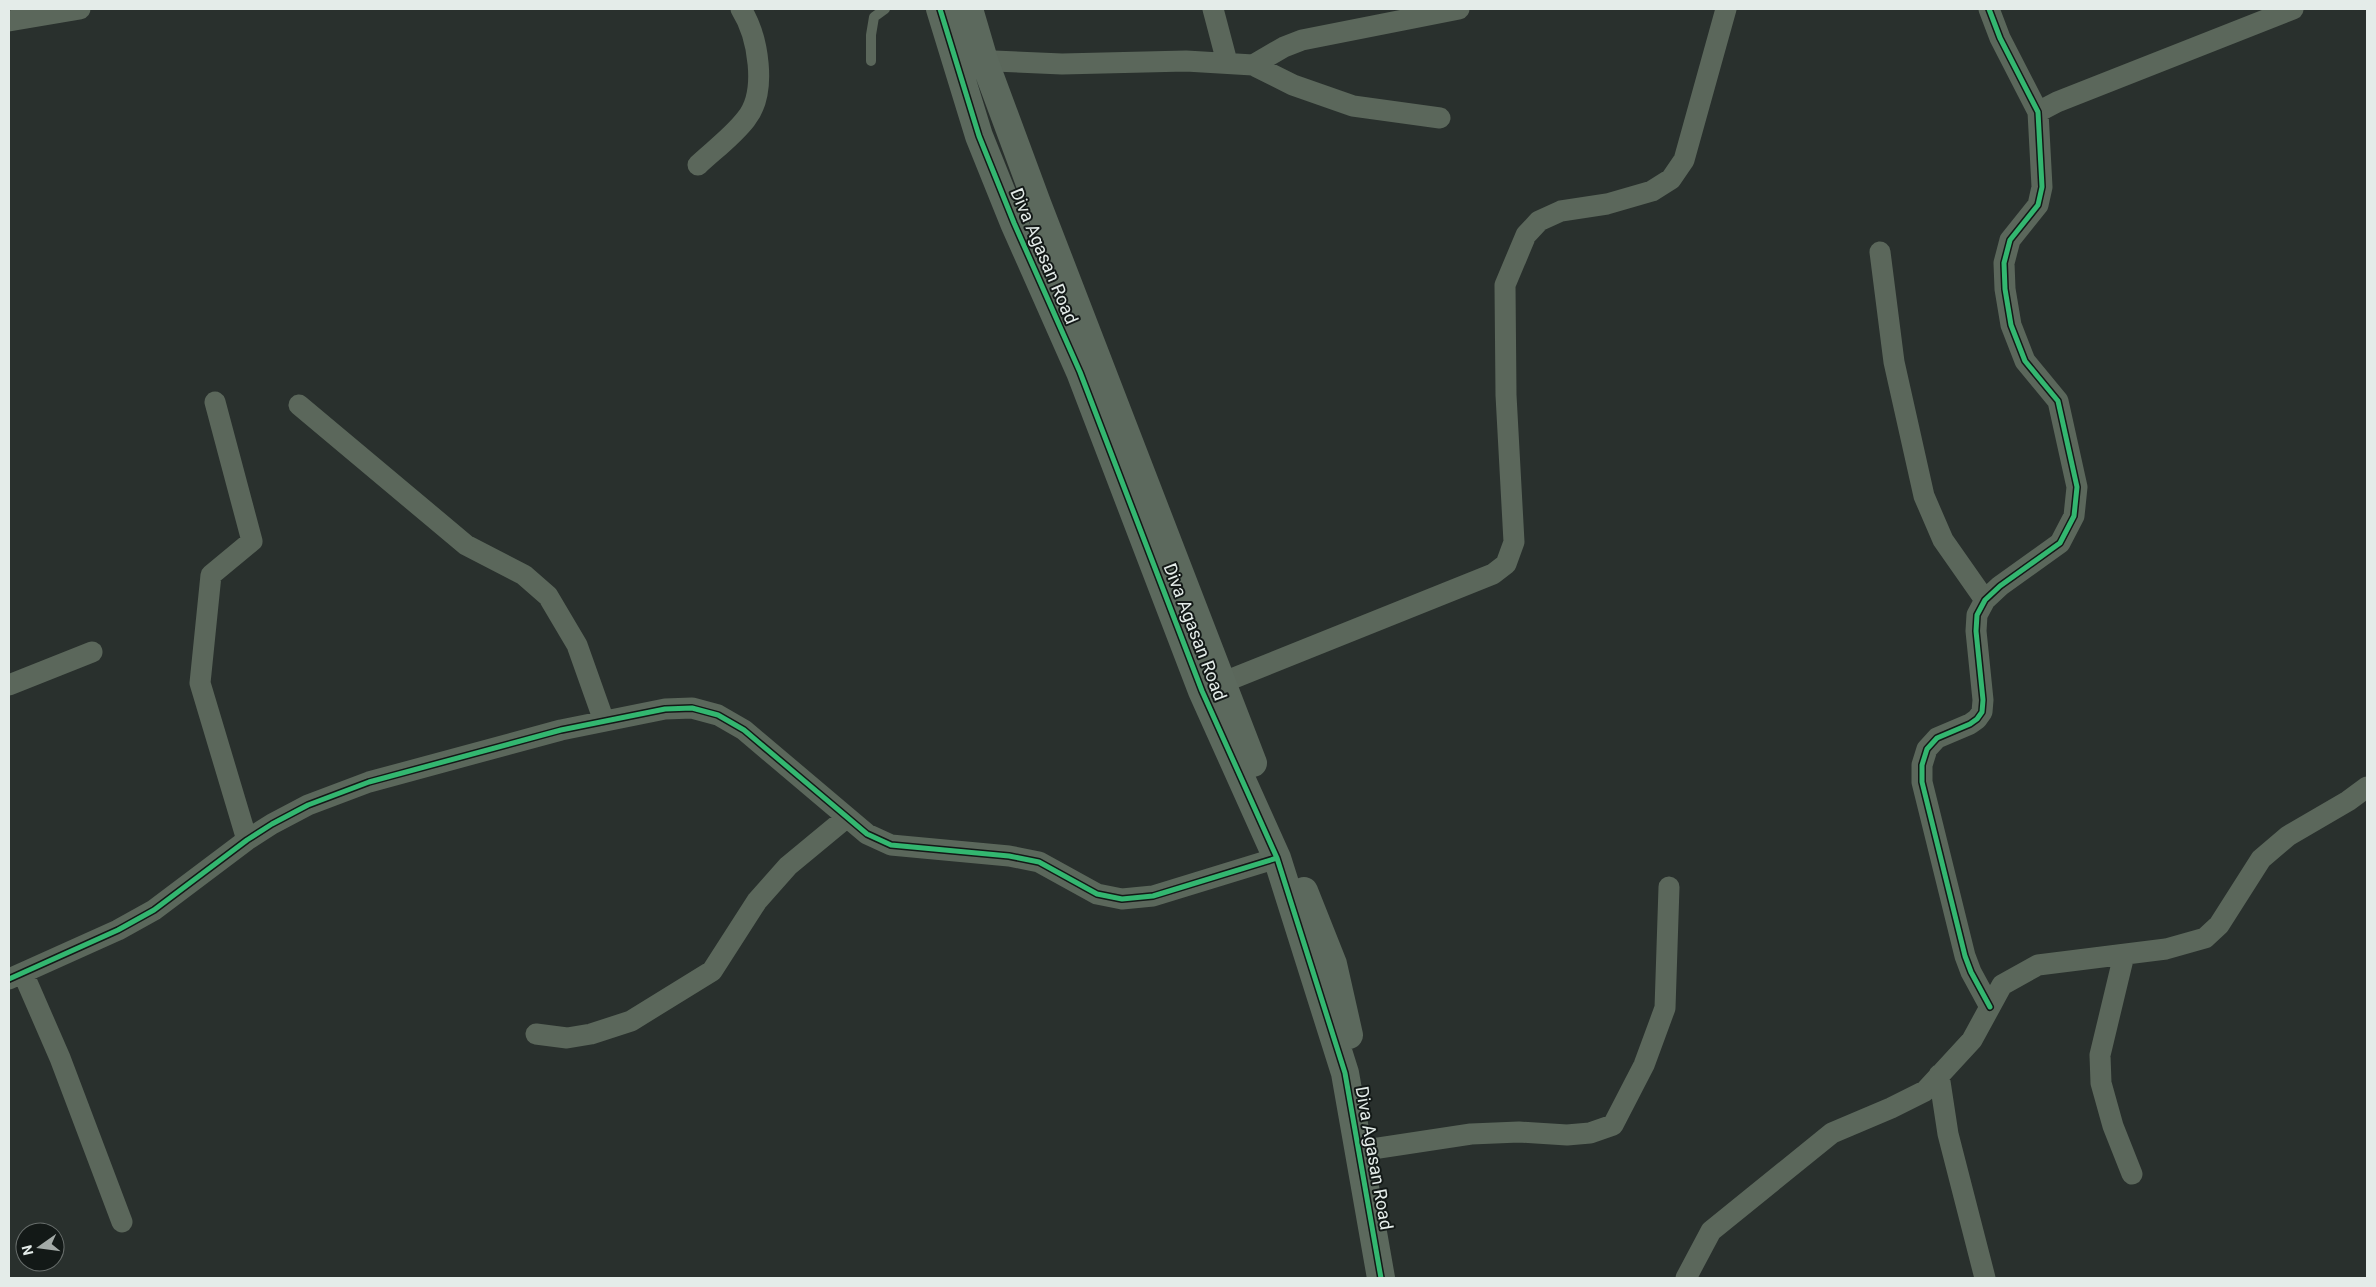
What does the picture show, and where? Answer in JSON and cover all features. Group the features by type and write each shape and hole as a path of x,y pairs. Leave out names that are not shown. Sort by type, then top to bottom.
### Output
{"street":[{"path":"9,21 80,9"},
{"path":"698,165 747,118 760,87 757,53 750,22 741,9"},
{"name":"Diva Agasan Road","path":"940,9 983,144 1014,223 1080,372 1212,687 1277,858 1367,1149 1381,1278"},
{"path":"969,9 984,60 1212,687 1333,964 1367,1149 1396,1278"},
{"path":"1214,9 1227,62"},
{"path":"1253,65 1284,47 1302,40 1395,15 1459,9"},
{"path":"1212,687 1492,574 1506,564 1514,542 1505,386 1505,285 1526,235 1538,220 1562,211 1607,204 1652,191 1671,179 1684,160 1726,9"},
{"path":"1990,9 2000,38 2038,112 2042,187 2038,205 2010,240 2004,263 2005,289 2011,325 2025,361 2058,401 2078,487 2074,516 2060,543 1984,600 1977,615 1976,631 1983,700 1982,712 1970,724 1937,738 1927,748 1922,765 1922,782 1965,956 1971,972 1990,1007"},
{"path":"2038,112 2057,102 2293,9"},
{"path":"955,59 1062,64 1227,62 1253,65 1293,84 1353,106 1440,118"},
{"path":"1880,252 1894,362 1924,496 1943,540 1984,600"},
{"path":"215,402 252,541 211,575 200,683 247,840"},
{"path":"299,405 466,545 524,576 548,596 577,644 604,722"},
{"path":"9,685 92,652"},
{"path":"122,1222 60,1058 16,976 118,930 154,910 247,840 272,824 308,805 369,782 552,733 665,709 692,708 718,715 744,730 846,818 867,834 891,845 1010,856 1039,862 1097,894 1122,899 1153,896 1277,858"},
{"path":"1686,1278 1711,1232 1832,1133 1924,1091 1972,1040 2002,985 2038,965 2166,949 2205,938 2219,925 2262,859 2288,836 2348,801 2367,786"},
{"path":"536,1034 567,1038 591,1034 631,1021 712,971 757,901 788,866 846,818"},
{"path":"1367,1149 1471,1134 1518,1132 1567,1135 1590,1134 1612,1125 1644,1065 1665,1008 1669,887"},
{"path":"2124,955 2100,1055 2103,1092 2113,1126 2132,1174"},
{"path":"1939,1075 1948,1134 1985,1278"}],"lane":[{"path":"871,61 871,35 874,16 885,9"}],"cycle path":[{"path":"940,9 979,136 1014,223 1080,372 1202,691 1277,858 1345,1073 1381,1278"},
{"path":"1989,9 2000,38 2038,112 2042,187 2038,205 2010,240 2004,263 2005,289 2011,325 2025,361 2058,401 2077,487 2074,516 2060,543 2000,586 1985,600 1977,615 1976,631 1983,700 1982,712 1970,724 1937,738 1927,749 1922,765 1922,782 1965,956 1971,972 1990,1007"},
{"path":"9,979 118,930 154,910 247,840 308,805 369,782 561,730 665,709 692,708 718,715 744,730 867,834 891,845 1009,856 1039,862 1097,894 1122,899 1153,896 1277,858"}]}
